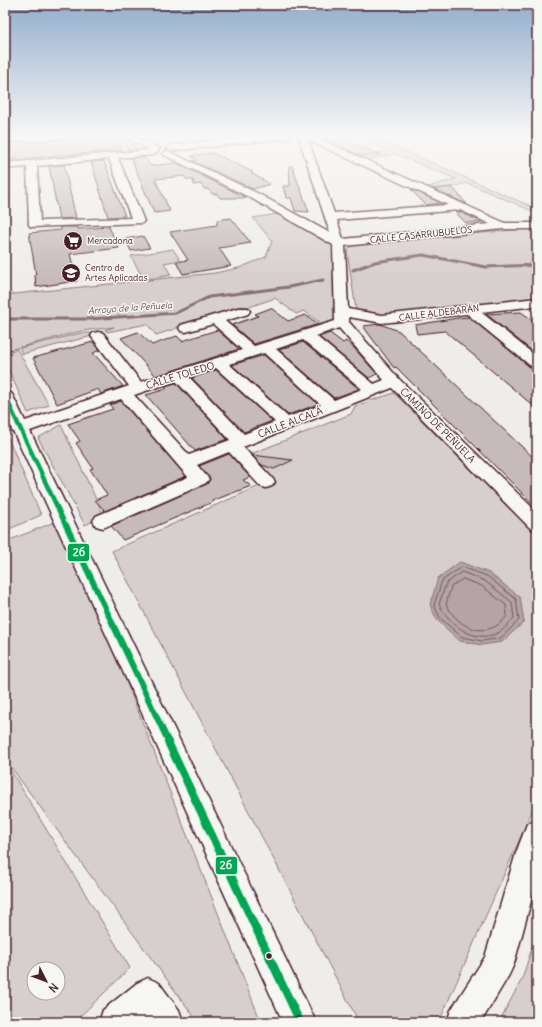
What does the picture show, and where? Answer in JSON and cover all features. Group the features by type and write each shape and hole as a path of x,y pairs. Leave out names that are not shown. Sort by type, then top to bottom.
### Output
{"street":[{"path":"33,183 35,225 138,221 123,183"},
{"path":"230,183 339,243"},
{"path":"319,183 339,243 342,318"},
{"name":"CALLE CASARRUBUELOS","path":"409,183 503,226"},
{"path":"330,217 461,207"},
{"name":"CALLE CASARRUBUELOS","path":"339,243 503,226 537,226"},
{"name":"CALLE ALDEBARÁN","path":"342,318 382,319 537,302"},
{"path":"469,309 537,364"},
{"path":"186,328 243,311"},
{"name":"CALLE TOLEDO","path":"19,428 131,390 306,335 342,318"},
{"name":"CAMINO DE PEÑUELA","path":"342,318 394,382 537,523"},
{"path":"215,319 259,350 332,406"},
{"path":"306,335 372,390"},
{"path":"98,336 131,390 186,463 200,479 103,521"},
{"path":"219,363 286,424"},
{"path":"179,375 236,443 266,482"},
{"name":"CALLE ALCALÁ","path":"186,463 394,382"},
{"path":"5,396 300,1022"},
{"path":"463,1022 498,964 535,850"},
{"path":"115,1022 148,994 167,1022"}],"shaded area":[{"path":"442,183 478,183 537,209 537,213 467,183 438,191 428,187"},
{"path":"284,213 339,243 333,309 341,312 342,323 328,328 304,311 296,314 275,298 249,307 240,306 230,309 230,312 192,324 180,325 175,329 156,335 147,324 107,332 105,330 114,327 81,331 5,351 5,295 215,273 239,268 266,257 272,241 253,218"},
{"path":"537,229 537,302 382,319 356,310 347,251 352,245"},
{"path":"173,249 180,260 164,263 171,275 144,280 131,256"},
{"path":"81,333 90,333 92,336 22,354 20,348"},
{"path":"17,349 49,405 28,413 5,362 5,353"},
{"path":"394,393 537,536 537,800 439,1022 359,1022 112,551 266,483 246,456 351,414 355,406"},
{"path":"61,425 104,516 85,525 38,438"},
{"path":"5,431 41,515 5,531"},
{"path":"62,519 261,1022 198,1022 5,759 5,542"},
{"path":"5,761 130,968 74,1022 5,1022"},
{"path":"537,932 537,1022 499,1022 522,979"}],"water":[{"path":"460,562 489,573 520,597 524,622 502,642 482,645 460,641 437,620 430,605 438,578"}],"building":[{"path":"52,183 68,183 76,218 59,219"},
{"path":"97,183 112,183 125,216 108,217"},
{"path":"141,183 157,183 170,211 154,213"},
{"path":"194,183 216,183 247,198 220,198 217,194 212,194 208,189 204,189 201,184 194,185"},
{"path":"240,183 270,184 253,189"},
{"path":"290,183 298,183 309,212 295,211 291,198 286,198 283,186 290,186"},
{"path":"452,187 467,204 433,189"},
{"path":"411,190 413,190 441,203 426,205"},
{"path":"455,212 460,212 482,222 466,223"},
{"path":"231,218 251,243 219,248 231,266 183,274 176,262 188,260 170,232 217,225 217,220"},
{"name":"Mercadona","path":"61,227 78,227 78,229 109,227 119,248 70,254 77,281 36,287 36,275 29,233 61,230"},
{"path":"143,236 150,248 131,251 125,239"},
{"path":"271,308 288,321 305,315 319,324 254,344 232,325 258,316 255,314"},
{"path":"521,312 537,323 537,355 486,314"},
{"path":"469,317 531,368 537,369 537,409 445,331 417,334 415,325"},
{"path":"380,324 399,331 537,461 537,508 396,367 394,368 363,326"},
{"path":"217,330 239,349 156,376 121,338 138,332 152,345 177,336 182,341"},
{"path":"330,333 343,343 346,341 377,374 369,378 319,337"},
{"path":"93,342 100,350 93,353 123,386 101,394 98,389 57,404 33,358"},
{"path":"303,342 359,389 334,398 279,350"},
{"path":"264,355 318,404 288,415 232,365"},
{"path":"216,370 272,421 244,432 192,378"},
{"path":"176,383 227,439 195,451 146,395 163,390 167,388 165,386"},
{"path":"121,401 186,476 105,511 95,500 107,495 90,469 93,468 76,443 80,441 68,424 113,409 110,405"},
{"path":"229,454 250,477 243,480 251,486 212,501 213,502 123,540 111,526 207,484 210,479 199,466"},
{"path":"252,455 293,460 274,469 262,465"}],"waterway":[{"name":"Arroyo de la Peñuela","path":"353,270 375,262 423,255 486,267 537,265"},
{"name":"Arroyo de la Peñuela","path":"5,319 90,319 176,313 209,297 289,287 323,280"}],"transit line":[{"name":"26","path":"5,396 300,1022"}],"place":[{"name":"Mercadona","path":"73,241"},
{"name":"Centro de Artes Aplicadas","path":"71,273"}]}
